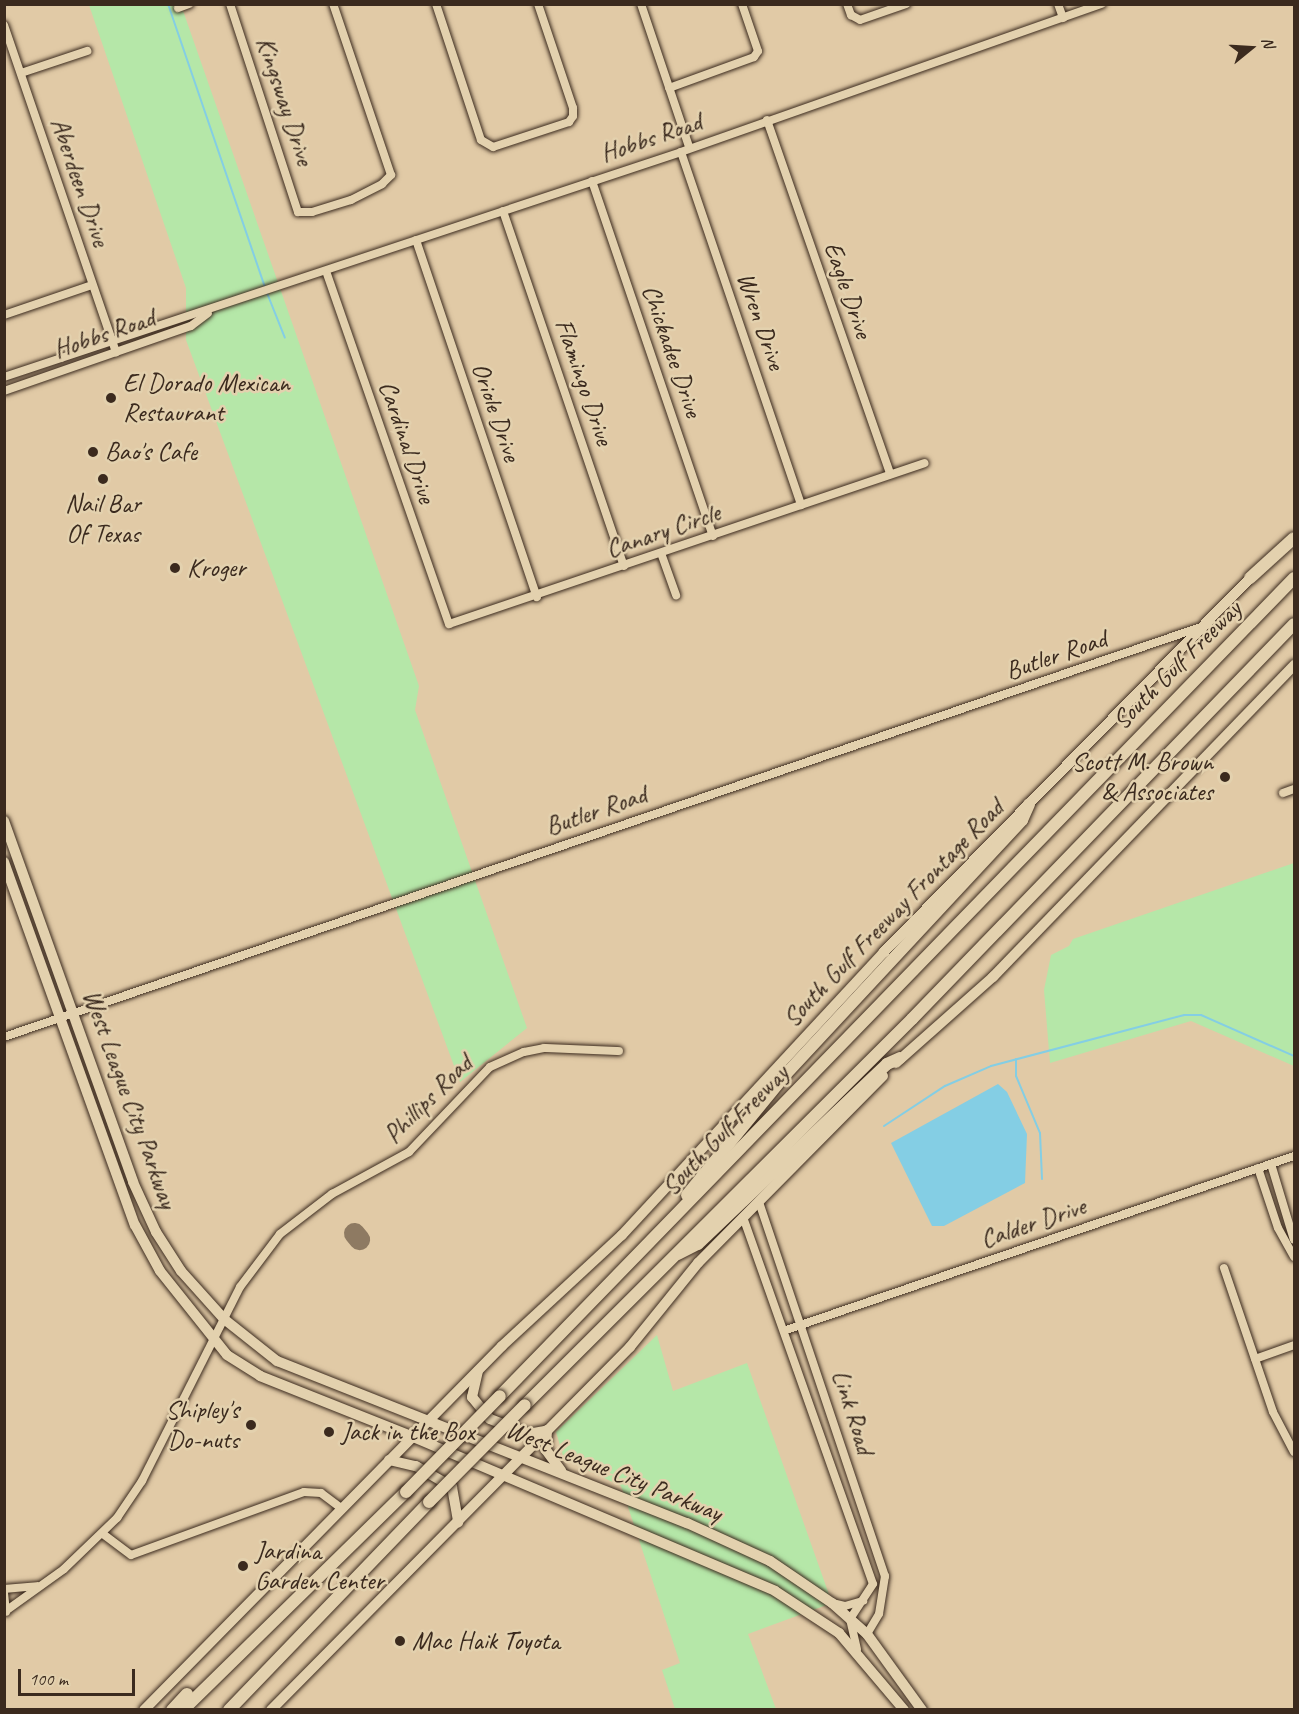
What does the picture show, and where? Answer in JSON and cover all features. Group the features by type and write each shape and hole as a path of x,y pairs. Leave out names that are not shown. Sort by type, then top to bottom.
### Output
{"highway":[{"path":"1250,578 1294,538"},
{"name":"South Gulf Freeway","path":"183,1710 406,1492 1294,578"},
{"name":"South Gulf Freeway","path":"229,1710 669,1258 912,1019 1294,624"},
{"path":"674,1216 699,1175 786,1074 1022,820 1029,804"},
{"path":"669,1258 699,1244 887,1064 900,1058"},
{"path":"172,1710 238,1644 296,1598"},
{"path":"235,1710 243,1694"}],"main road":[{"name":"South Gulf Freeway Frontage Road","path":"144,1710 480,1368 622,1235 718,1136 782,1060 1294,532"},
{"path":"271,1710 630,1347 698,1263 743,1217 900,1058 993,977 1294,665"},
{"name":"West League City Parkway","path":"4,821 75,1013 133,1182 156,1232 181,1271 224,1319 277,1361 687,1523 770,1561 832,1603 867,1634 922,1710"},
{"path":"5,864 20,861"},
{"name":"West League City Parkway","path":"5,864 135,1225 160,1271 213,1341 260,1376 413,1437 776,1591 839,1633 857,1650 904,1710"},
{"path":"480,1368 472,1397 490,1419 528,1434 546,1430"},
{"path":"546,1430 546,1450 552,1463 568,1477"},
{"path":"389,1460 416,1466 452,1487 458,1522"}],"street":[{"path":"178,8 189,4"},
{"name":"Kingsway Drive","path":"230,4 298,212 312,212 351,200 382,184 391,175 333,4"},
{"path":"436,4 481,140 493,147 569,122 573,108 538,4"},
{"name":"Wren Drive","path":"641,4 669,88 685,149 801,505"},
{"path":"669,88 754,57 758,51 742,4"},
{"path":"847,4 851,15 860,20 904,5"},
{"path":"1058,4 1063,18"},
{"name":"Hobbs Road","path":"4,377 112,340 252,297 1102,4"},
{"name":"Aberdeen Drive","path":"4,25 116,352"},
{"path":"21,74 87,51"},
{"name":"Eagle Drive","path":"767,120 890,474"},
{"name":"Chickadee Drive","path":"592,181 713,536"},
{"name":"Flamingo Drive","path":"503,211 624,567"},
{"name":"Oriole Drive","path":"416,240 537,597"},
{"name":"Cardinal Drive","path":"326,271 449,624"},
{"path":"4,315 92,285"},
{"name":"Hobbs Road","path":"4,391 191,326 213,310"},
{"name":"Canary Circle","path":"449,624 537,597 925,463"},
{"path":"662,554 676,595"},
{"name":"Butler Road","path":"4,1037 1202,627"},
{"path":"1283,793 1294,789"},
{"name":"Phillips Road","path":"224,1319 259,1257 280,1234 332,1194 408,1152 490,1067 524,1052 544,1048 619,1051"},
{"name":"Calder Drive","path":"786,1330 1294,1156"},
{"path":"1271,1164 1294,1240"},
{"path":"1258,1168 1278,1228 1294,1257"},
{"name":"Link Road","path":"759,1202 885,1576 879,1614 867,1634"},
{"name":"Link Road","path":"743,1217 786,1330 873,1584 864,1601 850,1618"},
{"path":"1224,1268 1273,1412 1294,1452"},
{"path":"6,1612 103,1534 142,1481 224,1319"},
{"path":"1255,1359 1294,1345"},
{"path":"822,1434 836,1429"},
{"path":"103,1534 123,1552 131,1555 304,1492 321,1493 341,1508"},
{"path":"6,1612 4,1591 38,1586"},
{"path":"832,1603 845,1606 864,1601"},
{"path":"850,1618 857,1650"}],"green space":[{"path":"89,5 181,5 419,686 415,710 527,1028 460,1082 186,340 186,288"},
{"path":"1294,863 1294,1066 1191,1021 1050,1063 1044,990 1051,955 1069,946 1073,939"},
{"path":"657,1335 673,1391 747,1363 832,1603 748,1634 776,1709 675,1709 662,1670 680,1663 621,1486 564,1459 556,1432"}],"water":[{"path":"998,1084 1007,1092 1027,1134 1025,1183 944,1226 932,1226 891,1143"}],"waterway":[{"path":"168,4 265,288"},
{"path":"267,293 285,338"},
{"path":"884,1126 945,1086 991,1066 1184,1015 1201,1015 1294,1056"},
{"path":"1016,1059 1016,1076 1040,1133 1042,1179"}],"taxiway":[{"path":"354,1233 359,1239"}],"place":[{"name":"El Dorado Mexican Restaurant","path":"111,398"},
{"name":"Bao's Cafe","path":"93,452"},
{"name":"Nail Bar Of Texas","path":"103,479"},
{"name":"Kroger","path":"175,568"},
{"name":"Scott M. Brown & Associates","path":"1225,777"},
{"name":"Shipley's Do-nuts","path":"251,1425"},
{"name":"Jack in the Box","path":"329,1432"},
{"name":"Jardina Garden Center","path":"243,1566"},
{"name":"Mac Haik Toyota","path":"400,1641"}]}
